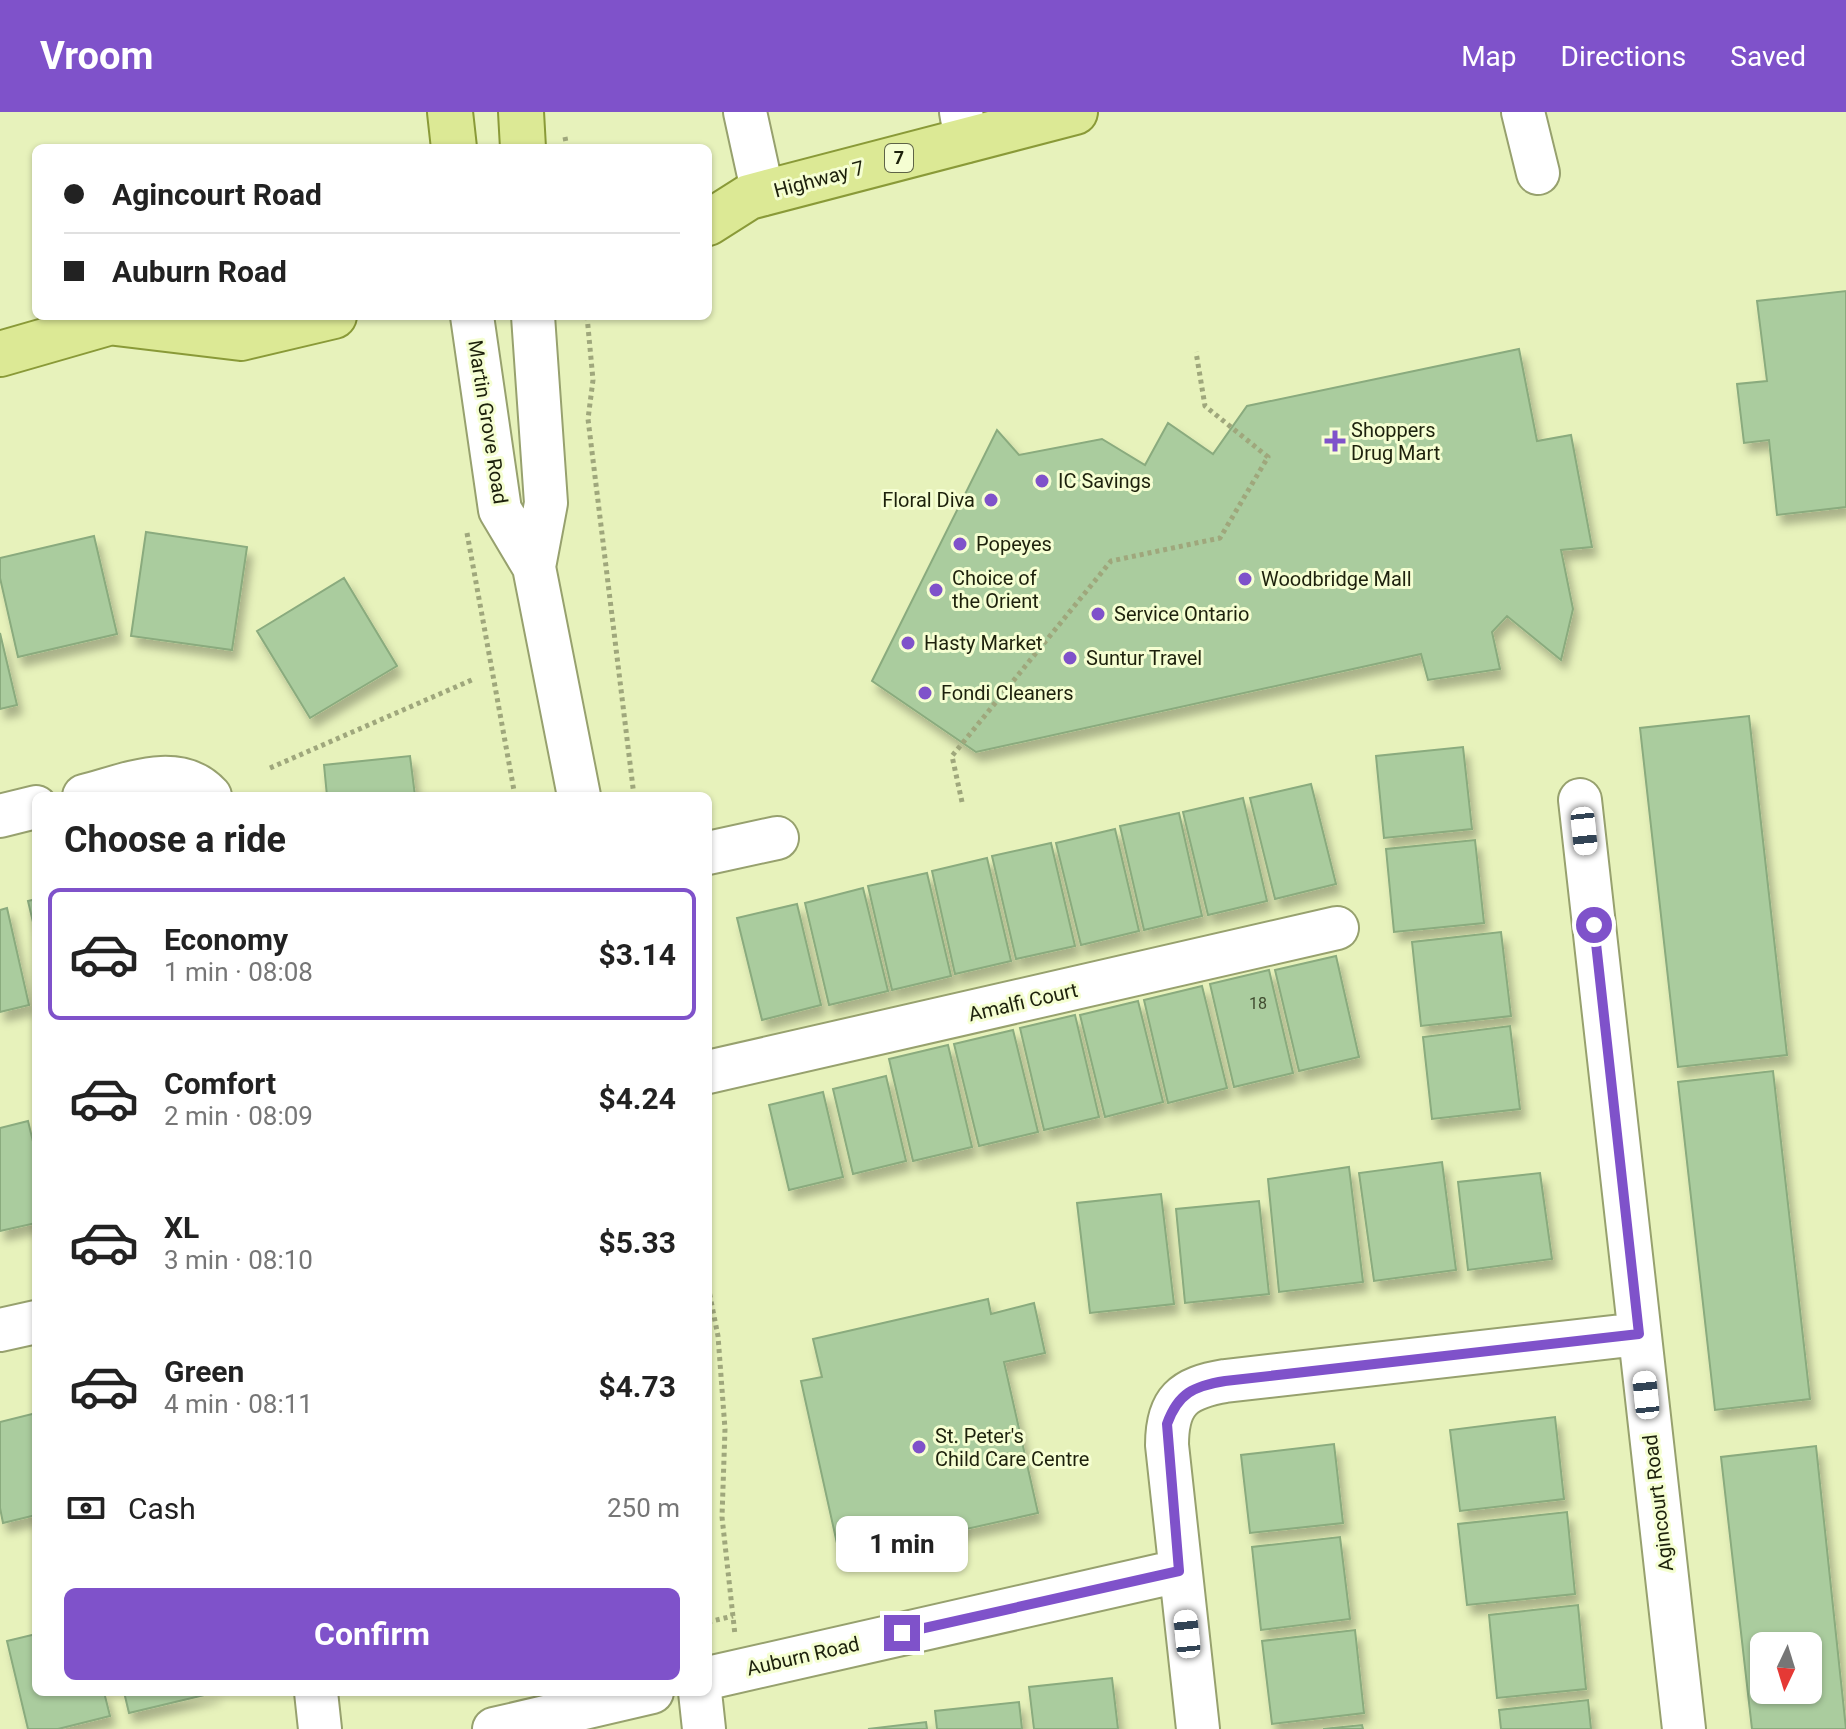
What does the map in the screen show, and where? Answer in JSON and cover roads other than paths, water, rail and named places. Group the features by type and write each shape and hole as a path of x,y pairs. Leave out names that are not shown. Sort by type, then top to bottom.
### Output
{"main road":[{"path":"450,112 454,144"},
{"path":"521,112 523,144"},
{"name":"Highway 7","path":"712,221 756,196 964,126 1075,112"},
{"name":"Highway 7","path":"712,184 756,196"},
{"path":"0,354 120,320"},
{"path":"130,320 241,338 317,320"}],"street":[{"path":"745,112 756,196"},
{"path":"1523,112 1538,173"},
{"name":"Martin Grove Road","path":"473,320 500,510 534,567 578,792"},
{"name":"Martin Grove Road","path":"533,320 546,503 534,567"},
{"path":"100,792 154,778 189,782 204,792"},
{"name":"Agincourt Road","path":"1580,800 1684,1729"},
{"path":"0,816 32,808"},
{"path":"712,852 777,838"},
{"name":"Amalfi Court","path":"712,1071 1337,928"},
{"path":"0,1330 32,1323"},
{"path":"1198,1729 1179,1571 1167,1424 1173,1405 1191,1390 1225,1381 1639,1334"},
{"name":"Auburn Road","path":"712,1677 1179,1571"},
{"path":"316,1696 320,1729"},
{"path":"494,1729 635,1696"},
{"path":"700,1696 704,1729"}],"place":[{"name":"Shoppers Drug Mart","path":"1335,441"},
{"name":"IC Savings","path":"1042,481"},
{"name":"Floral Diva","path":"991,500"},
{"name":"Popeyes","path":"960,544"},
{"name":"Woodbridge Mall","path":"1245,579"},
{"name":"Choice of the Orient","path":"936,590"},
{"name":"Service Ontario","path":"1098,614"},
{"name":"Hasty Market","path":"908,643"},
{"name":"Suntur Travel","path":"1070,658"},
{"name":"Fondi Cleaners","path":"925,693"},
{"name":"St. Peter's Child Care Centre","path":"919,1447"}]}
